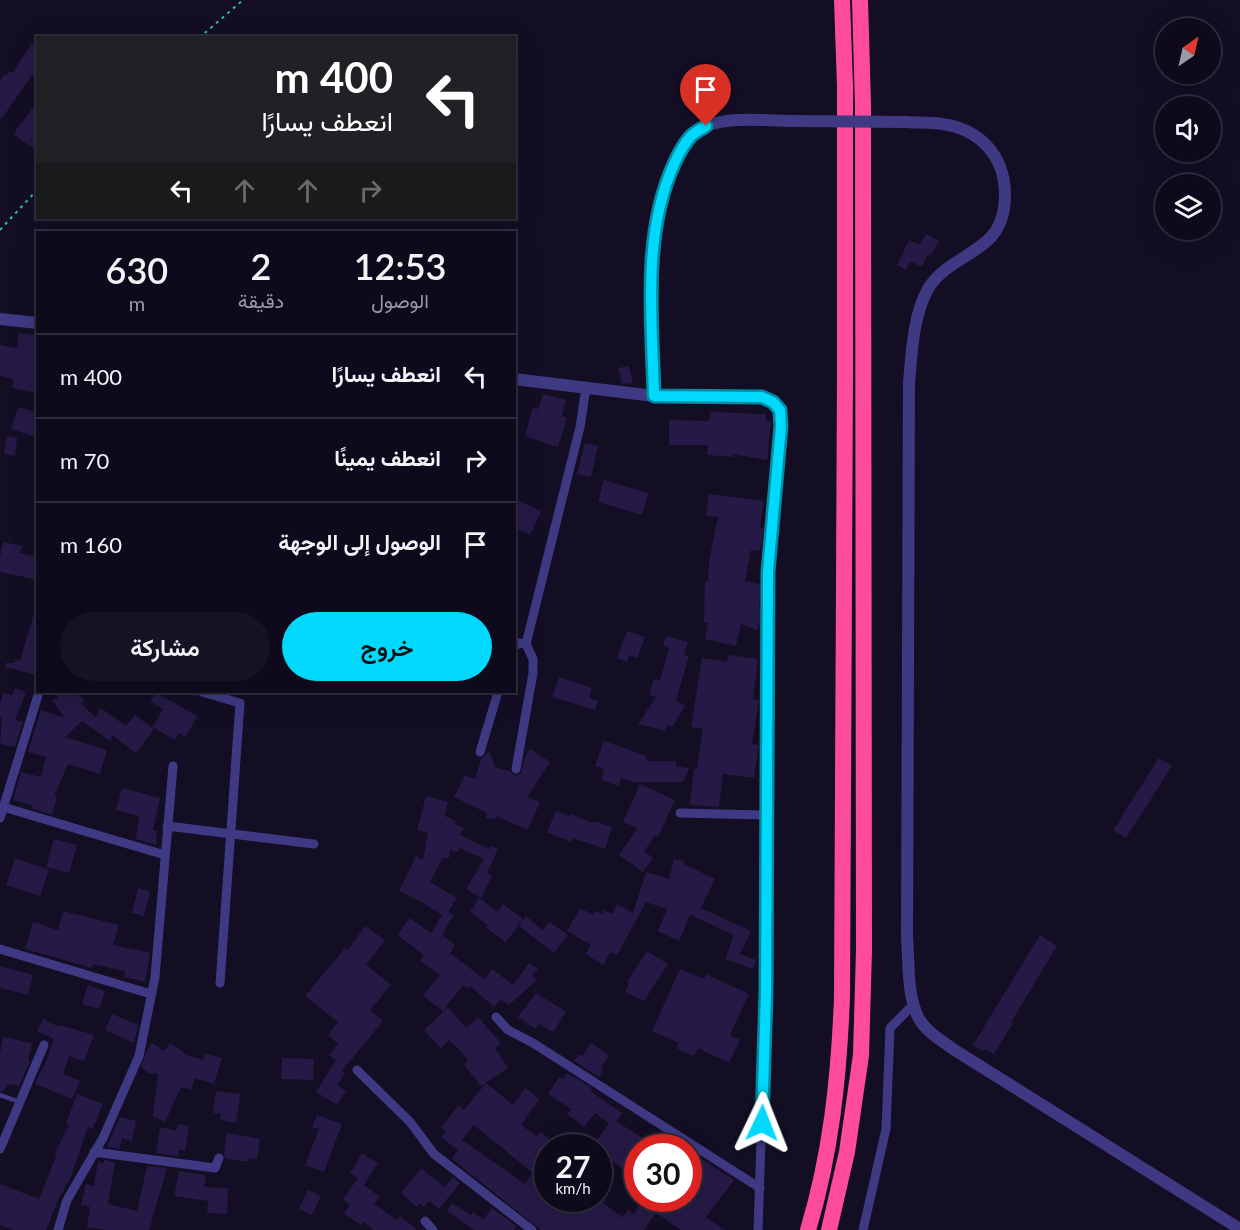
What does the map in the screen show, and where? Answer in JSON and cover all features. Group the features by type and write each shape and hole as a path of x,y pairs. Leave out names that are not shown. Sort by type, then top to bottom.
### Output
{"highway":[{"path":"808,1230 824,1171 833,1121 840,1059 842,997 845,86 842,0"},
{"path":"829,1230 847,1152 861,1055 864,950 863,105 860,0"}],"street":[{"path":"654,396 652,266 658,214 664,187 678,155 691,136 706,126 729,121 906,122 943,124 965,130 993,151 1003,170 1005,189 1005,209 999,226 988,240 936,278 929,288 920,306 909,382 907,938 911,993 918,1018 953,1049 1240,1229"},
{"path":"0,319 36,323"},
{"path":"516,379 654,396 762,397 773,402 780,410 781,426 768,572 766,993 758,1230"},
{"path":"516,769 533,673 533,658 526,644 580,427 586,388"},
{"path":"516,645 519,643 526,644"},
{"path":"0,818 39,693"},
{"path":"205,693 240,703 220,983"},
{"path":"480,752 498,693"},
{"path":"58,1230 67,1200 94,1152 139,1056 155,977 172,766"},
{"path":"3,807 165,855"},
{"path":"680,813 767,815"},
{"path":"167,826 314,843"},
{"path":"0,949 151,994"},
{"path":"863,1230 886,1129 890,1028 914,1004"},
{"path":"496,1017 508,1030 534,1043 760,1188"},
{"path":"0,1149 44,1045"},
{"path":"357,1070 410,1122 434,1154 532,1230"},
{"path":"94,1152 215,1168 219,1158"},
{"path":"425,1221 433,1230"}],"lane":[{"path":"0,1095 20,1102"}],"path":[{"path":"201,36 243,0"},
{"path":"0,230 36,191"}],"building":[{"path":"32,43 36,46 36,77 32,75 0,121 0,81 9,71 12,73"},
{"path":"36,104 36,151 13,134"},
{"path":"926,234 939,241 930,256 928,254 922,267 910,261 906,270 897,265 909,240 920,245"},
{"path":"19,333 36,335 36,393 12,388 14,379 0,376 0,345 17,348"},
{"path":"629,366 633,383 622,384 618,368"},
{"path":"543,394 566,400 562,416 567,418 558,447 525,436 533,407 538,409"},
{"path":"18,407 36,412 36,428 33,436 11,429"},
{"path":"710,412 766,414 766,421 771,421 767,460 733,454 733,457 707,455 708,445 669,445 669,420 709,421"},
{"path":"7,436 17,438 15,456 4,454"},
{"path":"585,443 598,446 591,477 577,474"},
{"path":"604,480 648,493 642,515 598,502"},
{"path":"709,494 764,501 760,528 764,528 760,551 751,550 745,581 761,584 759,609 761,618 757,630 741,624 736,646 705,639 708,623 704,622 705,581 708,582 709,561 718,517 706,516"},
{"path":"519,501 541,511 530,535 516,528 516,507"},
{"path":"3,542 22,546 20,553 36,557 36,580 0,572"},
{"path":"34,613 36,614 36,675 5,667 6,663 20,661"},
{"path":"627,631 645,637 637,658 629,655 627,662 617,658"},
{"path":"666,636 688,642 684,655 689,656 676,700 685,706 672,727 667,724 665,731 638,724 656,697 649,695 654,679 660,681 669,648 663,646"},
{"path":"728,655 758,659 753,699 759,700 752,744 759,745 754,778 723,774 719,807 690,805 694,769 697,769 703,729 691,727 702,658 727,662"},
{"path":"559,677 592,688 589,698 598,701 595,710 552,697"},
{"path":"15,688 26,692 15,720 23,722 15,747 0,744 2,717 0,716 0,703 4,692 12,696"},
{"path":"55,693 76,693 84,700 81,703 95,717 101,708 126,726 135,715 154,729 136,753 112,735 110,741 82,721 65,737 107,750 100,774 68,764 54,796 57,797 52,815 31,808 32,805 13,800 21,772 41,777 46,757 28,752 41,710 65,718 52,701 58,697"},
{"path":"156,693 198,716 185,737 179,733 175,740 152,727 163,709 150,702"},
{"path":"604,741 647,756 646,761 676,761 676,766 689,768 683,782 633,782 621,778 618,786 601,780 604,769 595,766"},
{"path":"530,749 550,762 527,797 540,802 528,830 496,816 495,819 486,818 487,813 454,797 465,775 475,779 481,759 487,753 490,752 495,767 510,771 515,776 521,773 525,757"},
{"path":"1159,758 1172,766 1126,838 1113,830"},
{"path":"640,784 675,800 658,837 655,836 644,851 653,858 643,872 619,855 638,828 623,822"},
{"path":"122,788 160,798 153,830 157,831 156,845 136,839 139,816 116,810"},
{"path":"426,796 448,802 445,816 464,828 460,835 490,849 492,846 498,849 487,873 492,876 481,898 466,889 484,859 460,848 459,852 450,850 449,858 443,857 430,882 457,898 448,912 454,915 442,935 455,945 450,953 484,979 492,969 513,985 529,963 538,969 532,976 537,980 509,1005 501,999 494,1007 470,986 467,989 463,985 443,1011 423,996 440,975 420,961 424,955 397,935 410,918 431,933 442,915 399,891 416,856 423,860 428,833 417,830"},
{"path":"556,811 612,827 605,849 573,838 571,842 547,832"},
{"path":"54,839 77,845 69,873 46,867"},
{"path":"15,858 49,870 40,896 6,885"},
{"path":"674,859 684,861 684,864 715,879 701,908 751,931 740,954 756,960 753,969 725,959 734,935 690,915 679,941 658,931 667,909 646,902 617,955 611,952 603,965 586,954 591,945 567,931 580,908 593,915 596,911 602,914 604,910 612,914 617,904 633,913 646,872 669,879"},
{"path":"138,888 150,891 144,916 132,913"},
{"path":"479,898 498,912 503,904 523,919 506,942 486,928 488,925 470,912"},
{"path":"63,911 119,925 113,945 150,953 145,982 124,977 125,971 93,964 92,968 25,949 33,922 58,930"},
{"path":"526,916 543,930 549,922 568,935 554,953 519,926"},
{"path":"365,926 385,940 366,965 391,985 370,1010 383,1021 342,1071 345,1073 337,1085 346,1091 337,1105 316,1092 336,1060 329,1055 338,1044 328,1035 338,1022 305,996 345,948 348,950"},
{"path":"1040,935 1057,946 994,1054 984,1049 983,1051 973,1045"},
{"path":"647,951 668,964 644,1001 625,992 629,983 627,982"},
{"path":"0,966 33,975 28,995 0,988"},
{"path":"680,969 704,979 706,974 749,994 730,1035 740,1040 729,1063 698,1048 694,1056 676,1048 679,1043 652,1031"},
{"path":"88,985 105,991 99,1009 82,1004"},
{"path":"536,993 566,1012 553,1032 539,1024 536,1029 518,1017"},
{"path":"448,1007 466,1028 478,1017 501,1043 495,1048 508,1068 481,1086 464,1065 468,1060 461,1051 449,1040 441,1048 424,1030"},
{"path":"112,1014 138,1025 134,1043 105,1030"},
{"path":"43,1019 59,1027 60,1025 94,1035 84,1061 69,1056 63,1074 80,1081 72,1099 35,1084 54,1039 37,1031"},
{"path":"3,1037 32,1043 28,1060 30,1061 19,1086 7,1084 4,1091 0,1091 0,1053"},
{"path":"152,1043 164,1051 170,1043 189,1056 203,1060 205,1053 222,1058 214,1084 195,1078 191,1090 181,1087 165,1122 153,1116 158,1074 149,1073 141,1067"},
{"path":"591,1043 609,1055 601,1068 603,1070 599,1077 574,1061 579,1054 582,1056"},
{"path":"282,1058 314,1059 313,1080 281,1079"},
{"path":"567,1073 592,1088 590,1091 622,1113 616,1121 636,1134 624,1134 624,1170 612,1161 612,1134 602,1134 609,1123 595,1113 584,1127 567,1114 571,1109 548,1094 559,1077 563,1079"},
{"path":"486,1083 513,1105 525,1088 539,1099 521,1125 534,1134 534,1212 612,1212 612,1209 623,1217 627,1212 634,1214 635,1212 702,1212 702,1159 734,1180 706,1217 725,1230 681,1230 656,1213 644,1230 541,1230 452,1159 458,1150 441,1137 446,1131 441,1127 459,1105 464,1110","holes":["474,1125 533,1173 525,1184 462,1140"]},
{"path":"216,1091 240,1094 236,1123 220,1120 221,1114 213,1113"},
{"path":"77,1094 103,1104 93,1128 88,1127 69,1182 61,1193 46,1230 13,1230 0,1225 0,1184 39,1199 57,1154 55,1153 69,1125 66,1124"},
{"path":"317,1115 342,1124 324,1172 305,1165 319,1129 312,1127"},
{"path":"120,1117 136,1121 132,1141 122,1138 119,1149 107,1147"},
{"path":"178,1124 189,1126 185,1151 179,1150 179,1156 156,1153 160,1127 176,1131"},
{"path":"227,1133 260,1139 257,1159 249,1158 249,1162 226,1159 224,1154"},
{"path":"362,1153 378,1163 364,1185 380,1197 374,1204 397,1220 400,1216 417,1230 374,1230 363,1222 361,1225 344,1214 350,1205 343,1199 358,1178 350,1173"},
{"path":"104,1160 115,1162 108,1204 137,1211 147,1166 167,1168 149,1230 106,1230 87,1227 90,1207 81,1205 86,1184 94,1186 98,1162 104,1163"},
{"path":"421,1168 444,1187 453,1177 460,1183 439,1209 429,1201 424,1207 420,1203 417,1207 401,1193"},
{"path":"179,1171 206,1175 204,1187 228,1188 227,1214 207,1213 208,1201 174,1196"},
{"path":"308,1190 321,1196 312,1215 299,1209"},
{"path":"452,1203 471,1215 473,1212 483,1220 492,1208 516,1226 514,1230 474,1230 447,1211"}],"route":[{"path":"706,126 691,136 678,155 664,187 658,214 652,266 654,396 762,397 773,402 780,410 781,426 768,572 766,993 762,1123"}]}
